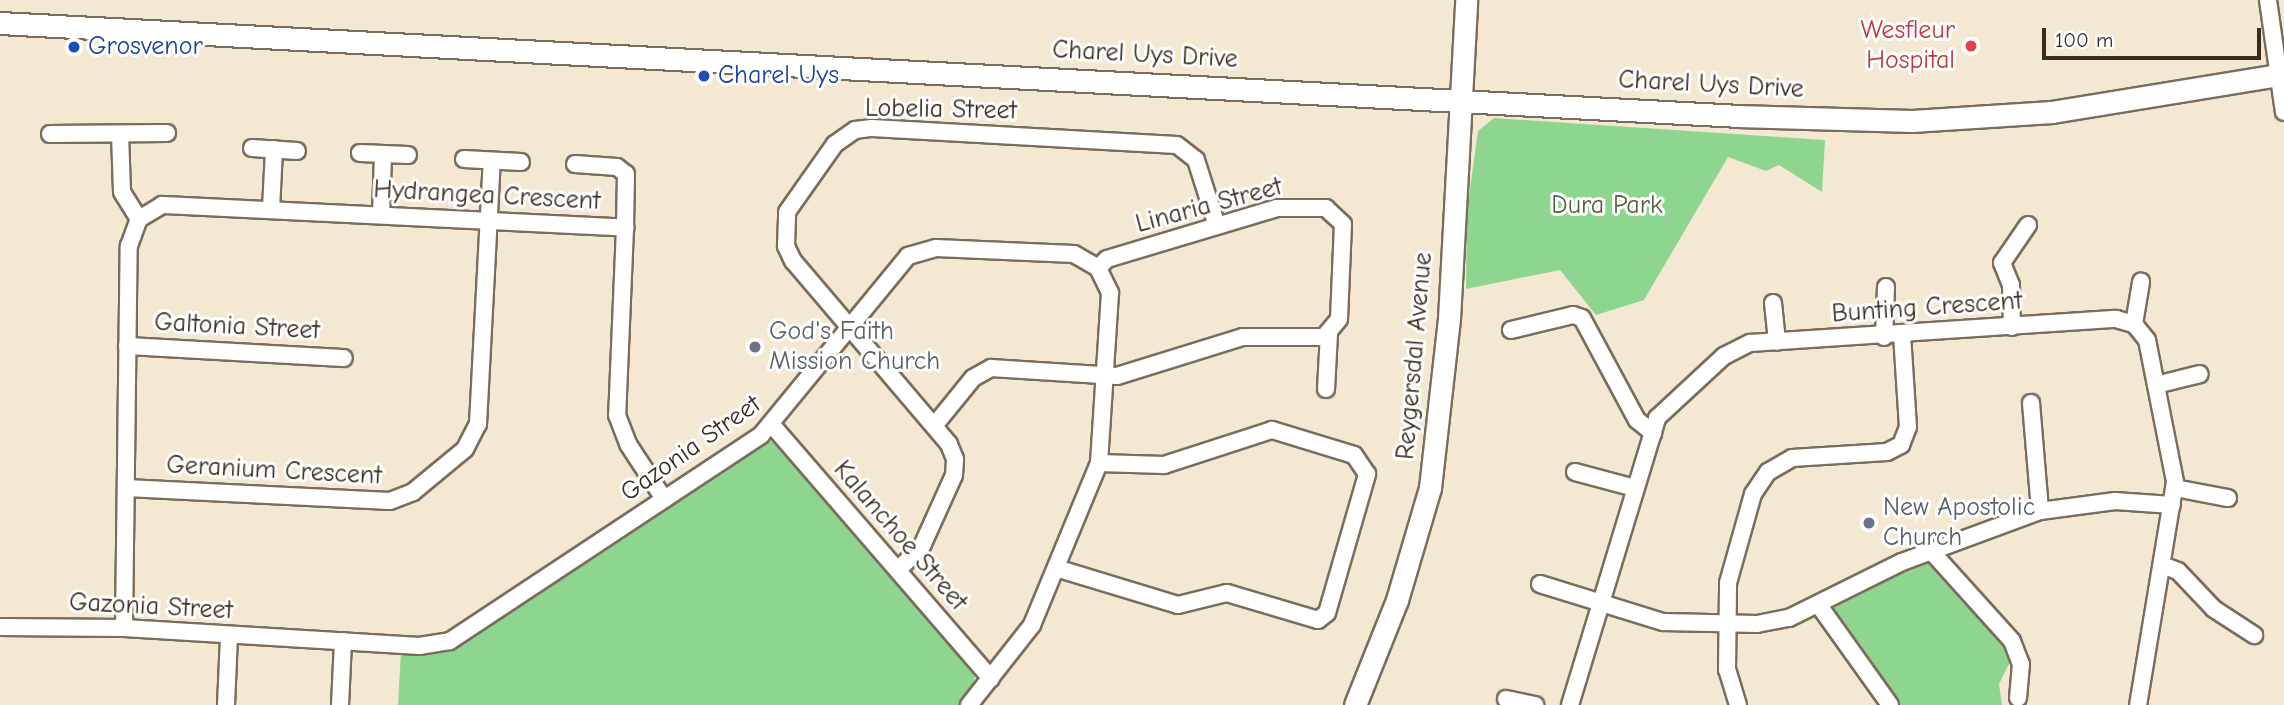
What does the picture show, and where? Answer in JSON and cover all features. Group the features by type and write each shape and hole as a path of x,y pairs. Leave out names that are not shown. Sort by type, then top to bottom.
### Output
{"main road":[{"name":"Reygersdal Avenue","path":"1355,705 1397,600 1430,488 1449,319 1458,101 1466,0"},
{"name":"Charel Uys Drive","path":"0,23 1458,101 1912,121 2052,112 2282,75"}],"street":[{"path":"2268,0 2282,75 2284,112"},
{"name":"Lobelia Street","path":"898,570 922,546 954,475 953,451 793,261 783,231 792,203 835,144 855,130 1177,145 1196,160 1217,226"},
{"path":"50,134 167,133"},
{"path":"120,134 122,192 139,219 129,246 124,628"},
{"path":"252,148 296,151"},
{"path":"271,209 274,149"},
{"path":"360,153 408,155"},
{"path":"381,215 383,154"},
{"path":"464,159 521,162"},
{"name":"Geranium Crescent","path":"126,488 382,502 413,492 465,449 476,432 492,161"},
{"path":"575,164 617,167 626,174 625,228"},
{"name":"Hydrangea Crescent","path":"139,219 153,208 171,203 625,228 617,415 628,444 664,499"},
{"name":"Linaria Street","path":"1098,268 1107,259 1289,206 1326,208 1338,215 1343,228 1339,319 1329,334 1326,389"},
{"path":"2012,327 2011,285 2002,263 2028,225"},
{"name":"Gazonia Street","path":"0,627 124,628 429,645 461,636 772,425 900,262 927,249 1074,254 1098,268"},
{"path":"969,705 1025,637 1099,463 1110,293 1098,268"},
{"path":"2138,705 2175,488 2147,340 2134,324 2141,282"},
{"path":"1884,337 1886,286"},
{"path":"1773,303 1777,342"},
{"path":"1511,330 1573,315 1582,318 1637,420 1653,433"},
{"name":"Bunting Crescent","path":"1570,705 1657,418 1724,356 1750,343 1884,337 2116,319 2134,324"},
{"path":"934,426 973,378 991,368 1117,376 1250,336 1319,338 1329,334"},
{"path":"1738,705 1728,677 1728,583 1753,494 1768,472 1792,458 1887,452 1905,440 1902,335"},
{"name":"Galtonia Street","path":"127,346 344,358"},
{"path":"2156,385 2200,374"},
{"path":"2031,403 2040,511"},
{"name":"Kalanchoe Street","path":"772,425 991,679"},
{"path":"1056,568 1178,605 1227,593 1318,620 1327,613 1367,474 1354,455 1272,430 1164,465 1099,463"},
{"path":"1575,472 1635,488"},
{"path":"2175,488 2228,498"},
{"path":"1540,584 1663,622 1726,625 1775,622 1930,551 2040,511 2122,500 2172,505"},
{"path":"1930,551 2012,641 2021,664 2018,698"},
{"path":"2162,565 2178,571 2214,608 2253,635"},
{"path":"1818,604 1890,705"},
{"path":"226,705 229,635"},
{"path":"340,705 343,641"},
{"path":"1506,699 1535,705"}],"green space":[{"name":"Dura Park","path":"1494,118 1825,140 1822,192 1779,165 1766,171 1728,157 1644,300 1596,315 1560,270 1466,289 1467,210 1478,131"},
{"path":"766,441 778,443 974,669 975,689 961,705 398,705 401,651 433,652 463,643"},
{"path":"1928,559 2007,643 2012,658 1999,684 2002,705 1899,705 1835,619 1833,609 1838,603"}],"place":[{"name":"Wesfleur Hospital","path":"1971,46"},
{"name":"Grosvenor","path":"74,47"},
{"name":"Charel Uys","path":"704,76"},
{"name":"God's Faith Mission Church","path":"755,347"},
{"name":"New Apostolic Church","path":"1869,523"}]}
